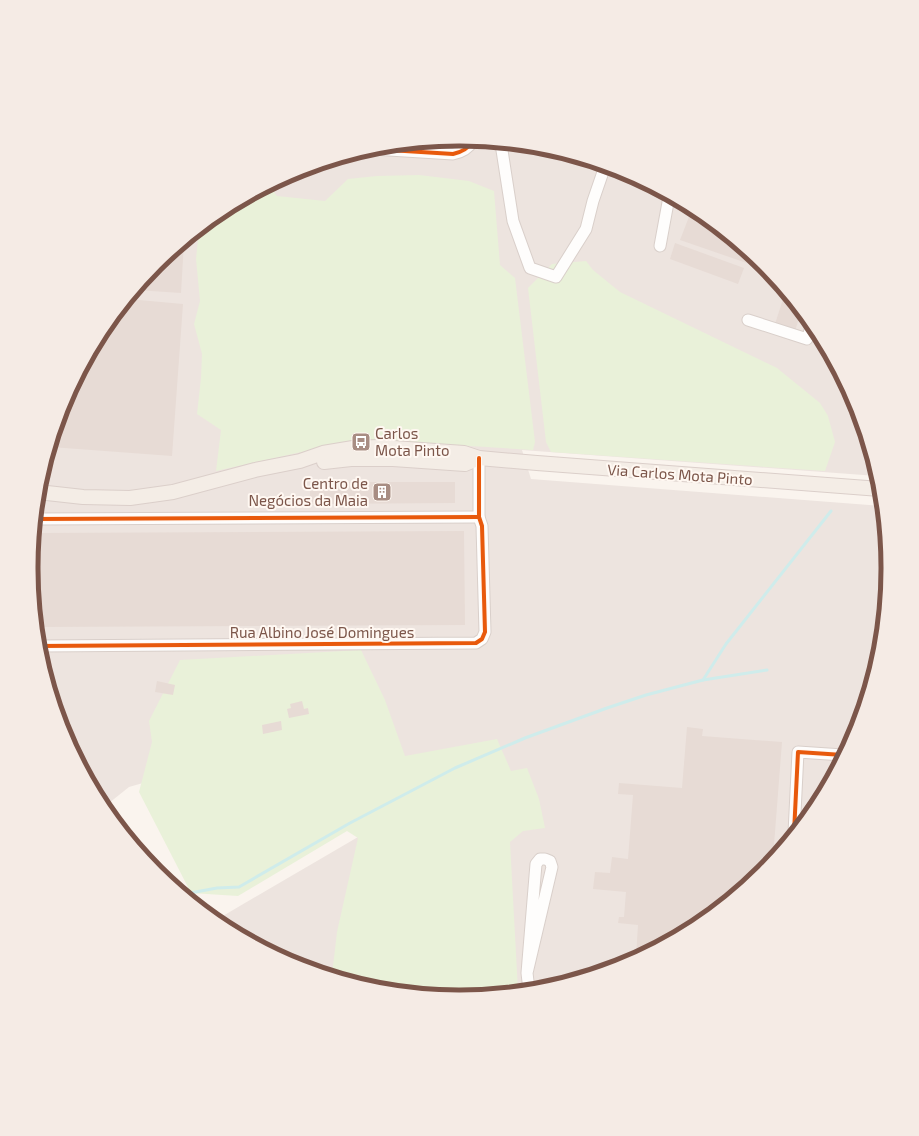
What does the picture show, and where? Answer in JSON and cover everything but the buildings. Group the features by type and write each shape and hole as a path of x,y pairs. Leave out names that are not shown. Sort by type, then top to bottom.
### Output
{"main road":[{"name":"Via Carlos Mota Pinto","path":"45,493 83,497 130,498 173,492 255,470 300,461 322,462 351,459 393,459 465,464 479,458 874,489"}],"street":[{"path":"398,151 447,155 461,152 467,146"},
{"path":"502,149 513,221 530,268 556,277 586,229 593,201 603,172"},
{"path":"660,246 668,202"},
{"path":"748,320 807,340 809,333"},
{"name":"Rua Albino José Domingues","path":"45,646 476,642 482,639 485,632 482,526 479,517 479,458"},
{"path":"41,519 479,517"},
{"path":"794,824 798,752 838,755"},
{"path":"527,973 552,866 550,861 545,859 540,859 536,864 527,973 528,984"}],"shaded area":[{"path":"432,147 487,147 515,150 569,161 595,169 646,190 694,218 716,234 758,270 776,290 794,311 825,357 849,407 859,433 871,476 522,450 531,479 876,506 880,540 881,568 880,596 873,650 859,703 838,754 825,779 794,825 758,866 716,902 670,933 646,946 595,967 569,975 515,986 460,990 432,989 404,986 350,975 324,967 273,946 223,916 358,837 284,785 216,762 129,787 109,803 94,779 81,754 60,703 52,677 42,623 38,568 39,540 46,486 60,433 81,382 94,357 125,311 161,270 182,251 225,218 249,203 273,190 324,169 350,161 404,150"}],"green space":[{"path":"419,175 469,181 494,191 500,265 515,278 535,442 533,450 360,439 216,471 221,430 197,414 202,354 194,324 200,301 196,259 198,238 225,218 272,190 277,196 325,201 348,179 377,176"},
{"path":"586,261 593,270 620,292 777,368 820,403 828,416 835,442 825,471 551,452 546,442 528,288 552,264"},
{"path":"361,650 385,700 405,756 497,739 511,771 527,768 539,799 545,828 523,831 510,842 518,985 487,989 432,989 377,981 333,970 337,932 358,838 347,831 238,896 190,892 139,792 152,742 149,721 180,660"}],"waterway":[{"path":"192,893 217,888 239,887 350,823 455,768 525,738 646,695 703,680 726,644 831,511"},
{"path":"703,680 767,670"}],"cycle path":[{"path":"400,151 453,154 464,150 469,146"},
{"path":"45,646 476,643 482,639 485,632 482,526 479,517 479,458"},
{"path":"41,519 479,517"},
{"path":"794,824 798,752 838,755"}],"place":[{"name":"Carlos Mota Pinto","path":"361,442"},
{"name":"Centro de Negócios da Maia","path":"382,492"}]}
